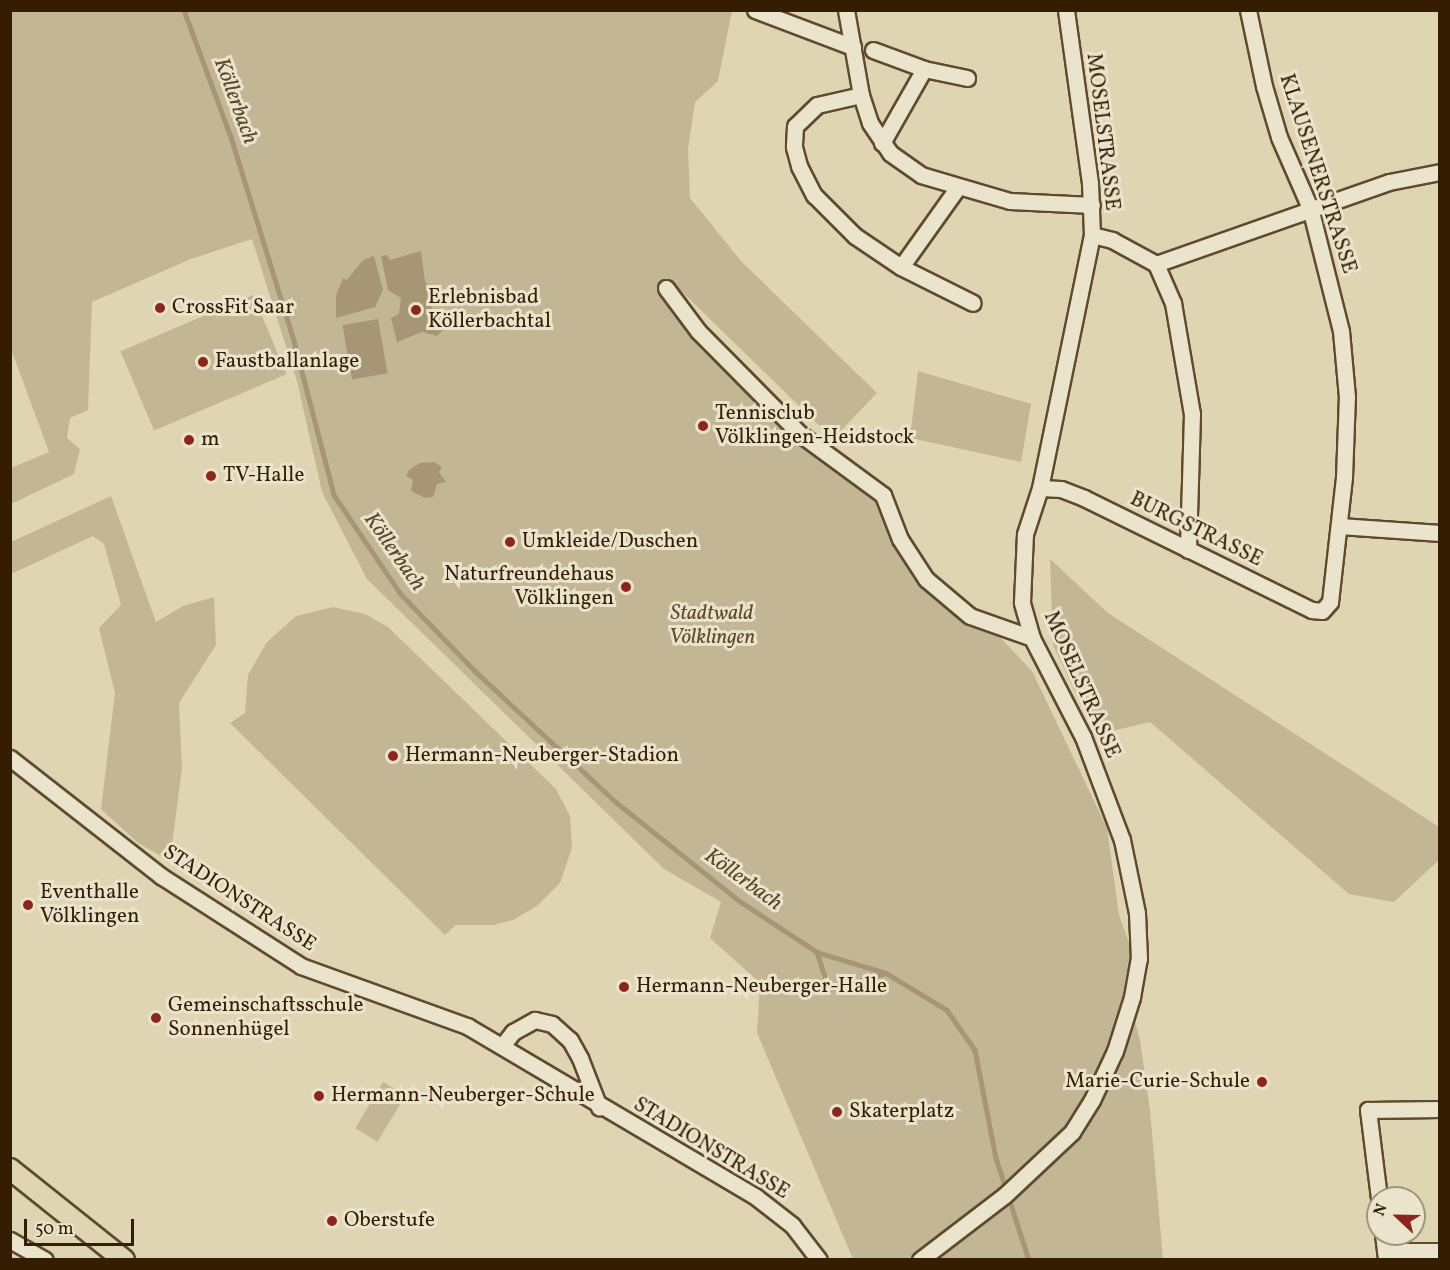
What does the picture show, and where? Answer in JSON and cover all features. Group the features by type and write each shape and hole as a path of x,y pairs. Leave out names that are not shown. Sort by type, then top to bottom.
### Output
{"main road":[{"path":"10,1169 124,1260"}],"street":[{"path":"755,10 854,47"},
{"path":"846,10 861,95 882,143 921,175 1010,201 1092,205"},
{"name":"MOSELSTRASSE","path":"920,1260 1005,1195 1071,1132 1092,1100 1115,1051 1132,998 1139,959 1137,913 1128,860 1108,799 1083,737 1032,638 1022,602 1022,560 1040,488 1092,235 1092,205 1066,10"},
{"name":"KLAUSENERSTRASSE","path":"1248,10 1279,137 1310,208 1326,260 1342,342 1347,397 1340,526 1330,602"},
{"path":"873,50 924,69 967,78"},
{"path":"882,143 924,69"},
{"path":"861,95 817,105 804,113 795,126 794,147 799,166 814,195 855,236 901,267 973,303"},
{"path":"1156,264 1389,182 1440,172"},
{"path":"901,267 958,187"},
{"path":"1092,235 1112,240 1156,264 1173,303 1192,414 1188,550"},
{"path":"666,288 698,331 800,434 883,495 900,539 926,579 970,616 1032,638"},
{"name":"BURGSTRASSE","path":"1040,488 1060,489 1084,498 1312,610 1322,610 1330,602"},
{"path":"1340,526 1440,533"},
{"name":"STADIONSTRASSE","path":"10,758 161,876 301,966 467,1026 599,1107 756,1197 792,1225 819,1260"},
{"name":"STADIONSTRASSE","path":"502,1046 513,1032 535,1020 552,1024 570,1040 580,1058 599,1107"},
{"path":"1378,1186 1368,1110 1440,1109"},
{"path":"10,1240 45,1260"},
{"path":"1386,1255 1440,1251"}],"green space":[{"name":"Stadtwald Völklingen","path":"11,11 732,11 718,81 695,102 688,149 690,198 741,261 877,393 833,439 674,284 660,281 698,331 800,434 883,495 926,579 995,632 1032,671 1107,828 1119,915 1132,951 1126,987 1140,1040 1150,1110 1163,1259 853,1259 757,1033 760,983 710,938 721,902 664,869 367,579 322,492 297,381 252,239 191,259 92,302 88,410 70,418 67,438 80,449 74,474 11,504 11,468 49,452 11,349"},
{"name":"Faustballanlage","path":"253,295 287,374 154,430 120,351"},
{"path":"918,371 1031,404 1021,462 910,438"},
{"path":"111,496 156,622 183,606 214,597 216,645 179,703 182,768 170,861 138,843 101,809 115,693 99,628 121,605 104,544 93,536 11,574 11,542"},
{"path":"1050,559 1108,613 1439,827 1439,860 1394,902 1349,894 1150,722 1095,735 1053,645"},
{"name":"Hermann-Neuberger-Stadion","path":"333,607 365,614 388,627 556,789 570,816 572,848 560,883 537,906 513,920 494,925 456,925 445,935 230,723 245,713 248,675 267,642 296,616"},
{"path":"383,1082 405,1095 377,1142 355,1128"}],"shaded area":[{"path":"421,251 425,282 435,290 430,301 433,313 443,323 443,330 437,336 422,332 397,342 391,318 399,314 401,298 388,290 381,256 387,255 390,260"},
{"path":"374,256 383,290 375,307 336,318 336,296 343,278 347,280 363,260"},
{"path":"378,319 388,373 352,379 343,325"},
{"path":"434,462 442,467 439,472 446,482 437,484 433,497 425,498 411,491 413,480 406,476 409,470 420,463"}],"waterway":[{"name":"Köllerbach","path":"184,10 231,137 294,341 334,495 400,593 476,672 616,802 741,902 817,952 829,989 886,973 947,1010 975,1050 996,1158 1029,1260"},
{"name":"Köllerbach","path":"817,952 886,973"}],"place":[{"name":"CrossFit Saar","path":"160,308"},
{"name":"Erlebnisbad Köllerbachtal","path":"416,310"},
{"name":"Faustballanlage","path":"203,362"},
{"name":"Tennisclub Völklingen-Heidstock","path":"703,426"},
{"name":"m","path":"189,440"},
{"name":"TV-Halle","path":"211,476"},
{"name":"Umkleide/Duschen","path":"510,542"},
{"name":"Naturfreundehaus Völklingen","path":"626,587"},
{"name":"Hermann-Neuberger-Stadion","path":"393,756"},
{"name":"Eventhalle Völklingen","path":"28,905"},
{"name":"Hermann-Neuberger-Halle","path":"624,987"},
{"name":"Gemeinschaftsschule Sonnenhügel","path":"156,1018"},
{"name":"Marie-Curie-Schule","path":"1262,1082"},
{"name":"Hermann-Neuberger-Schule","path":"319,1096"},
{"name":"Skaterplatz","path":"837,1112"},
{"name":"Oberstufe","path":"332,1221"}]}
